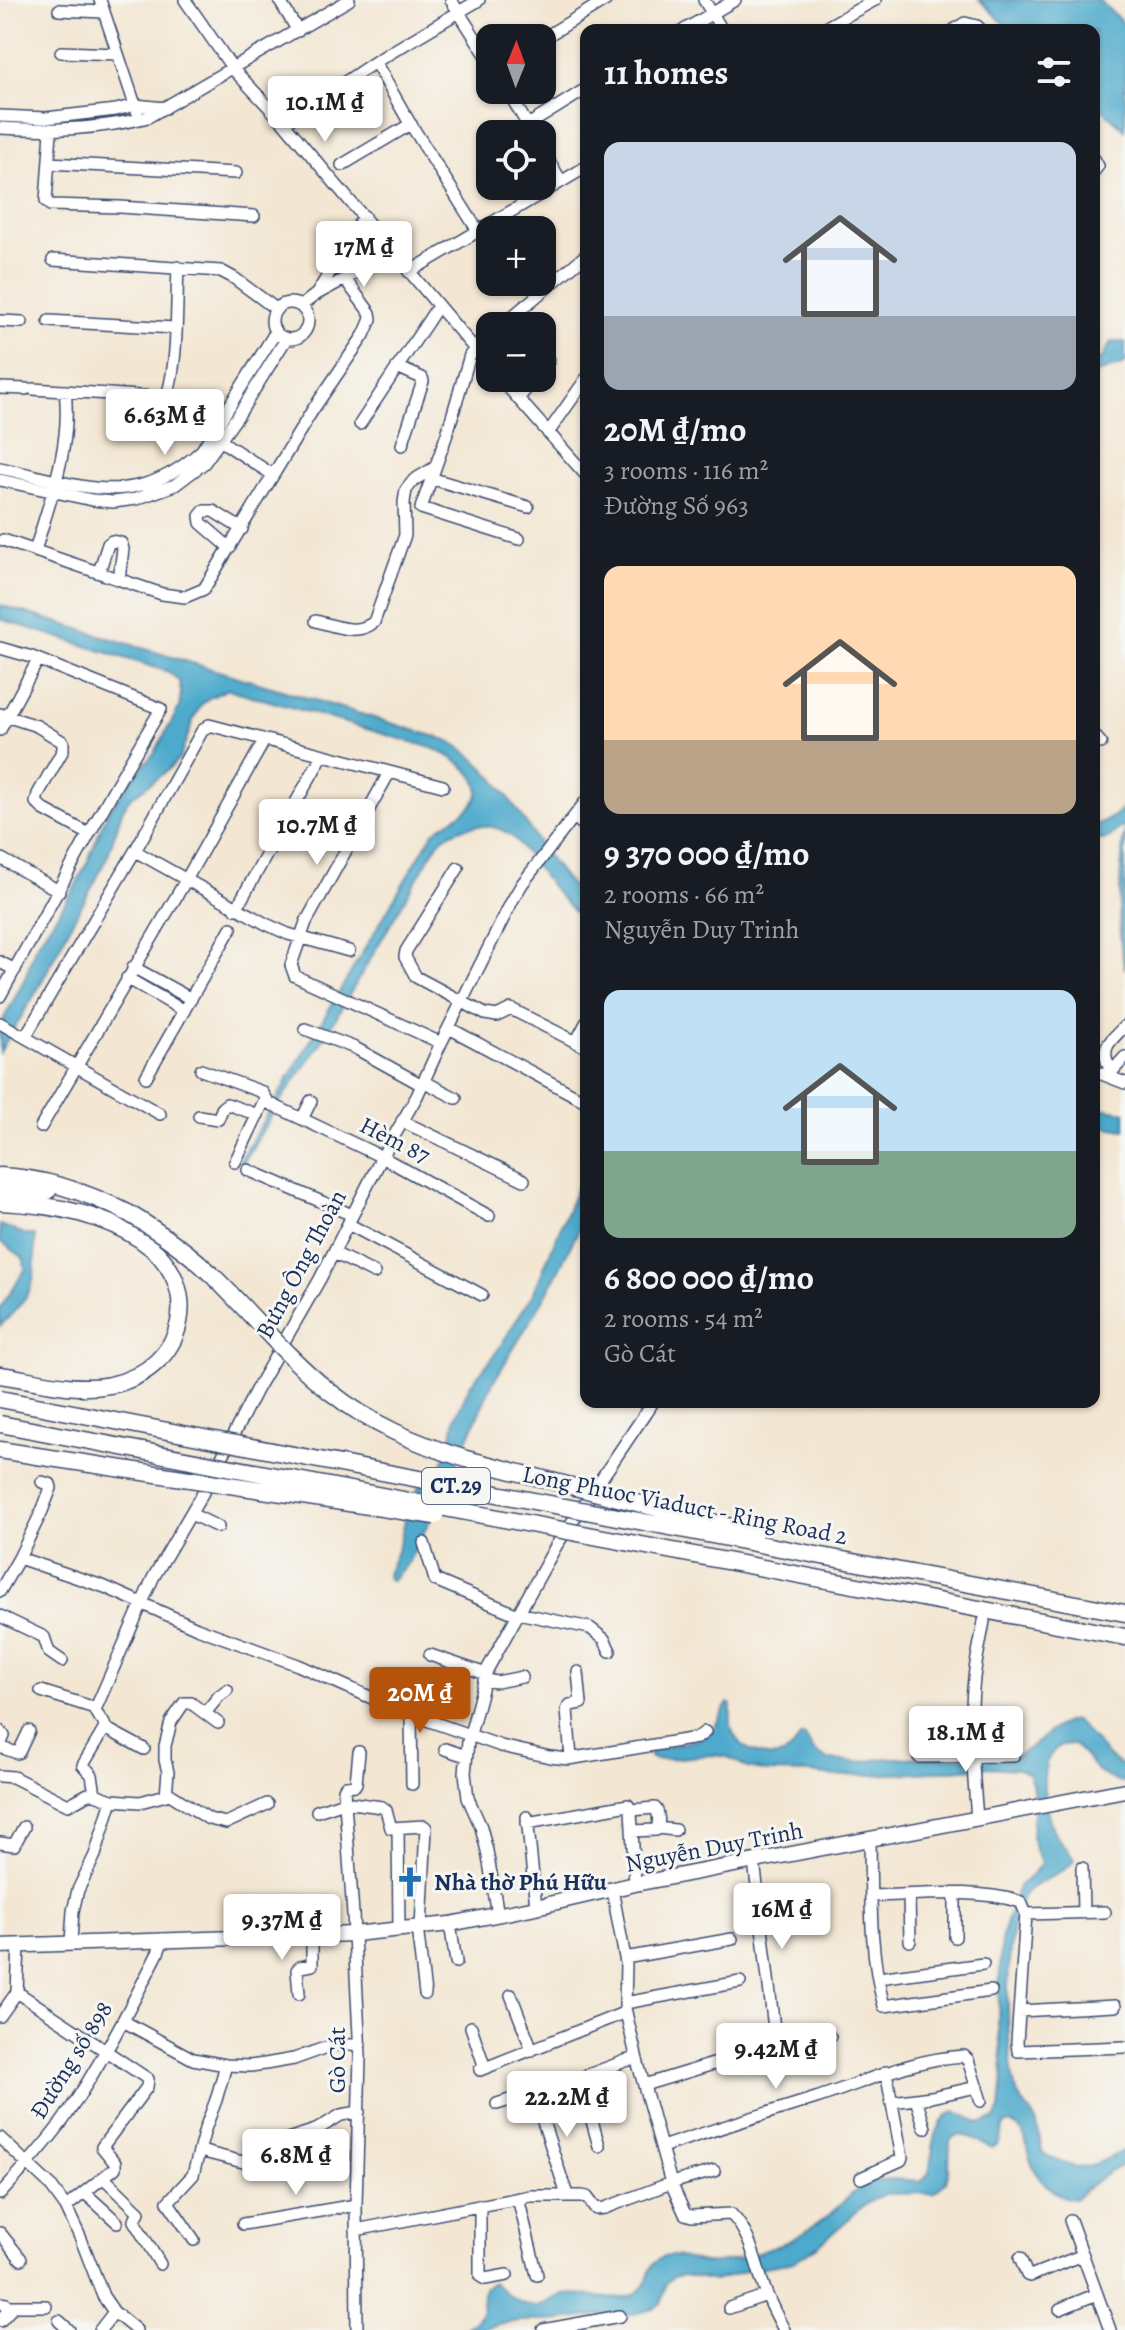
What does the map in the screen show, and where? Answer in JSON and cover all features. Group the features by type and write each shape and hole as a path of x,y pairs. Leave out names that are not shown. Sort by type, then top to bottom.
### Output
{"highway":[{"path":"0,1176 25,1177 65,1186 105,1201 159,1232 210,1273 289,1355 329,1391 391,1432 466,1459 911,1573"},
{"path":"0,1190 62,1191 105,1201"},
{"path":"0,1202 69,1210 123,1229 166,1262 174,1275 180,1303 180,1318 169,1349 152,1367 127,1381 88,1387 0,1375"},
{"name":"Long Phuoc Viaduct - Ring Road 2","path":"0,1399 1125,1613"},
{"name":"Long Phuoc Viaduct - Ring Road 2","path":"0,1424 1125,1637"},
{"path":"0,1450 497,1525 906,1595"}],"main road":[{"name":"Nguyễn Duy Trinh","path":"0,1946 354,1934 450,1924 635,1884 1125,1790"}],"street":[{"path":"185,0 233,69 284,123 476,351"},
{"path":"279,0 298,31"},
{"path":"0,128 51,131 139,119 166,108 349,0"},
{"path":"451,0 476,39"},
{"path":"284,123 375,62 479,0"},
{"path":"556,30 606,0"},
{"path":"704,0 718,24"},
{"path":"694,24 735,0"},
{"path":"832,24 875,0"},
{"path":"59,10 102,6 139,119"},
{"path":"61,52 118,54"},
{"path":"375,62 476,228"},
{"path":"543,120 580,93"},
{"path":"0,116 46,118 135,105 166,108"},
{"path":"342,165 411,124"},
{"path":"51,131 46,201 50,205 254,216"},
{"path":"49,163 236,173"},
{"path":"503,216 580,170"},
{"path":"556,173 561,181"},
{"path":"315,295 364,216"},
{"path":"409,272 476,232"},
{"path":"301,306 365,268 390,249"},
{"path":"53,260 221,271 276,309"},
{"path":"518,312 580,260"},
{"path":"164,404 170,389 178,267"},
{"path":"3,540 162,594 185,597 204,589 312,411 364,335 371,319 364,303 345,279"},
{"path":"289,303 301,306 308,317 307,329 298,338 280,336 271,322 276,309 289,303"},
{"path":"360,424 438,306"},
{"path":"0,321 22,322"},
{"path":"49,321 175,328"},
{"path":"0,468 113,502 155,493 175,485 204,463 216,438 280,336"},
{"path":"474,349 421,505 423,510 519,539"},
{"path":"397,367 423,381 402,445"},
{"path":"0,388 154,397 273,475"},
{"path":"35,551 67,430 65,391"},
{"path":"548,433 580,391"},
{"path":"512,392 580,468"},
{"path":"518,399 524,392"},
{"path":"316,621 358,630 374,622 405,535 404,502 406,490 414,480 432,473 528,507"},
{"path":"0,480 54,486"},
{"path":"230,548 201,523 200,516 204,511 213,511 242,529"},
{"path":"99,572 108,544 112,541 121,543 119,579"},
{"path":"0,648 161,709 0,996"},
{"path":"0,730 4,715 38,660"},
{"path":"4,715 37,726 63,742 63,750 36,802 89,834"},
{"path":"20,1034 135,851 202,731 209,725 443,786"},
{"path":"41,1127 264,741"},
{"path":"236,909 322,756"},
{"path":"389,773 300,937 292,971 295,976 441,1043"},
{"name":"Bưng Ông Thoàn","path":"95,1708 153,1578 334,1253 522,884 580,809"},
{"path":"571,821 580,825"},
{"path":"135,851 266,924 349,951"},
{"path":"0,858 59,891"},
{"path":"458,868 406,951 405,957 416,977 461,1003 492,1016 511,1009 580,1044"},
{"path":"146,1077 231,928"},
{"path":"393,958 408,963"},
{"path":"0,962 15,970"},
{"path":"130,973 191,999"},
{"path":"130,973 184,1011"},
{"path":"0,1023 160,1114"},
{"path":"1109,1074 1106,1049 1125,1026"},
{"path":"449,1028 580,1098"},
{"path":"309,1030 355,1048 456,1098"},
{"path":"1109,1074 1125,1057"},
{"name":"Hèm 87","path":"201,1070 262,1092 271,1103 382,1157 489,1216"},
{"path":"1100,1072 1125,1083"},
{"path":"302,1119 311,1101"},
{"path":"235,1162 258,1115 271,1103"},
{"path":"199,1116 218,1119 225,1104 258,1115"},
{"path":"402,1121 524,1180"},
{"path":"248,1170 350,1220 482,1295"},
{"path":"334,1253 374,1273"},
{"path":"498,1915 487,1851 466,1787 466,1756 485,1677 556,1546 649,1408"},
{"path":"0,1591 51,1488 50,1484 42,1482"},
{"path":"191,1514 218,1527"},
{"path":"424,1543 435,1580 518,1614 590,1628 604,1639 610,1651"},
{"path":"19,1558 105,1587 197,1628 298,1665 411,1714 501,1746 550,1757 571,1758 697,1738 705,1732"},
{"path":"0,1616 44,1637 49,1652 62,1661"},
{"path":"977,1818 972,1757 974,1678 984,1621"},
{"path":"430,1655 497,1682 522,1677"},
{"path":"571,1758 567,1710 570,1705 581,1703 578,1672"},
{"path":"205,1713 227,1690"},
{"path":"41,1691 95,1708 96,1714 103,1720 105,1728 83,1765 92,1775 95,1794"},
{"path":"166,1795 168,1772 165,1753 171,1722 184,1703 191,1703 218,1723"},
{"path":"411,1714 412,1784"},
{"path":"105,1728 144,1749"},
{"path":"0,1731 4,1736 0,1746 17,1753 29,1731"},
{"path":"445,1749 466,1756"},
{"path":"344,1802 344,1787 356,1783 359,1752"},
{"path":"919,1757 1013,1756"},
{"path":"0,1776 23,1782 68,1805 84,1795 140,1802 174,1795 209,1819 226,1823 267,1804"},
{"path":"71,1942 78,1890 95,1855 112,1800"},
{"path":"317,1811 344,1802 385,1808 391,1828 426,1828 419,1927 425,1994"},
{"name":"Gò Cát","path":"344,1802 360,2045 357,2330"},
{"path":"536,1907 527,1820 629,1806 635,1884"},
{"path":"631,1810 655,1808 658,1828"},
{"path":"0,1843 14,1845 24,1827"},
{"path":"398,1828 399,1929"},
{"path":"632,1831 675,1830"},
{"path":"870,1838 872,1930 884,2006 991,1991"},
{"path":"754,1861 776,2045"},
{"path":"1082,1868 1083,1913"},
{"path":"612,1889 625,1958 625,2007 671,2183 685,2214 731,2214 739,2222 759,2270 763,2296 782,2330"},
{"path":"872,1896 955,1894 1003,1897 1021,1902 1026,1914 1017,2047 1021,2052 1125,2047"},
{"path":"955,1894 955,1937"},
{"path":"909,1895 910,1941"},
{"path":"1026,1914 1105,1912"},
{"path":"450,1924 456,1962"},
{"path":"299,1994 297,1970 312,1965 312,1935"},
{"name":"Đường số 898","path":"0,2194 62,2122 106,2053 163,1939"},
{"path":"625,1958 732,1939"},
{"path":"0,2016 17,1992 19,1945"},
{"path":"878,1978 983,1964"},
{"path":"471,2027 482,2069 532,2050 625,2007 740,1982"},
{"path":"17,1992 148,2079 149,2084 103,2144 104,2151 116,2165 66,2207"},
{"path":"511,1995 532,2050"},
{"path":"1019,2011 1115,2006"},
{"path":"123,2021 193,2059 226,2065 265,2064 294,2059 333,2045 360,2045"},
{"path":"644,2085 776,2045 830,2037"},
{"path":"662,2147 886,2072 964,2056 981,2101"},
{"path":"497,2104 628,2060 637,2060"},
{"path":"194,2240 168,2202 193,2175 226,2065"},
{"path":"861,2178 901,2160 886,2072"},
{"path":"580,2078 599,2146"},
{"path":"892,2102 977,2087"},
{"path":"534,2094 567,2195"},
{"path":"916,2099 925,2128"},
{"path":"200,2151 243,2162 265,2147 316,2130 341,2115 359,2112"},
{"path":"0,2138 50,2185 66,2207 103,2296 114,2312 136,2330"},
{"path":"356,2230 530,2196 582,2196 587,2197 596,2209 605,2208 671,2183 714,2171"},
{"path":"104,2178 139,2212 134,2221 160,2264"},
{"path":"85,2193 117,2222"},
{"path":"518,2198 537,2275"},
{"path":"243,2224 356,2205"},
{"path":"480,2205 480,2276 485,2279 507,2275"},
{"path":"1070,2220 1110,2330"},
{"path":"0,2233 21,2259"},
{"path":"1020,2258 1030,2276 1083,2255"},
{"path":"1060,2309 1097,2294"},
{"path":"729,2308 763,2296"},
{"path":"4,2304 46,2306"},
{"path":"0,2321 9,2312 4,2304"},
{"path":"100,2330 114,2312"},
{"path":"543,2330 620,2316"},
{"path":"59,2321 69,2330"}],"water":[{"path":"979,0 1099,0 1125,25 1125,130 1100,107 1100,24 1005,24"},
{"path":"1111,342 1125,342 1125,364 1100,372 1100,359"},
{"path":"0,605 450,741 490,774 551,861 580,894 580,917 518,843 500,829 473,826 455,831 439,841 323,1040 243,1163 239,1162 433,833 470,807 477,797 478,788 475,779 459,763 432,748 228,689 201,705 180,758 130,798 123,809 108,855 95,882 38,989 0,1052 0,1026 25,978 35,947 73,891 107,813 155,752 179,708 181,693 179,681 169,672 0,619"},
{"path":"1125,804 1125,829 1120,827 1111,836 1100,840 1100,823"},
{"path":"1125,831 1125,969 1119,921"},
{"path":"1100,1108 1125,1112 1125,1130 1100,1126"},
{"path":"580,1180 580,1227 546,1295 491,1386 441,1499 408,1563 392,1580 388,1579 409,1505 419,1487 440,1469 451,1442 455,1418 470,1385 494,1356 534,1292"},
{"path":"0,1225 35,1235 35,1252 31,1286 21,1303 0,1326 0,1308 25,1270 21,1256 0,1241"},
{"path":"728,1703 731,1705 731,1727 741,1744 766,1756 783,1755 792,1749 801,1736 805,1736 813,1750 828,1760 859,1762 888,1758 1015,1756 1057,1726 1073,1720 1111,1758 1125,1767 1125,1782 1117,1781 1096,1769 1074,1744 1060,1747 1051,1754 1044,1779 1047,1809 1055,1834 1074,1859 1063,1871 1033,1887 1022,1899 1012,1937 1008,1991 1015,2087 1037,2124 1043,2153 1067,2164 1084,2166 1125,2150 1125,2164 1105,2175 1075,2199 1067,2198 1040,2178 1023,2133 1010,2123 1004,2125 999,2143 992,2148 968,2137 953,2137 946,2183 933,2193 885,2194 869,2201 819,2245 793,2262 748,2270 715,2281 684,2275 673,2277 666,2283 661,2303 653,2309 634,2314 521,2321 480,2330 463,2330 480,2315 484,2287 493,2283 517,2301 535,2306 572,2294 617,2299 640,2290 654,2263 664,2257 676,2256 714,2263 742,2258 777,2246 817,2224 866,2184 896,2179 921,2181 929,2173 935,2138 948,2115 955,2111 980,2123 995,2119 1000,2109 1003,2072 998,2022 1001,1940 1019,1885 1040,1865 1032,1836 1034,1798 1028,1773 1017,1769 985,1767 836,1776 767,1772 748,1768 728,1757 712,1755 656,1760 650,1757 649,1751 699,1739 712,1731"}],"place":[{"name":"Nhà thờ Phú Hữu","path":"410,1882"}]}
